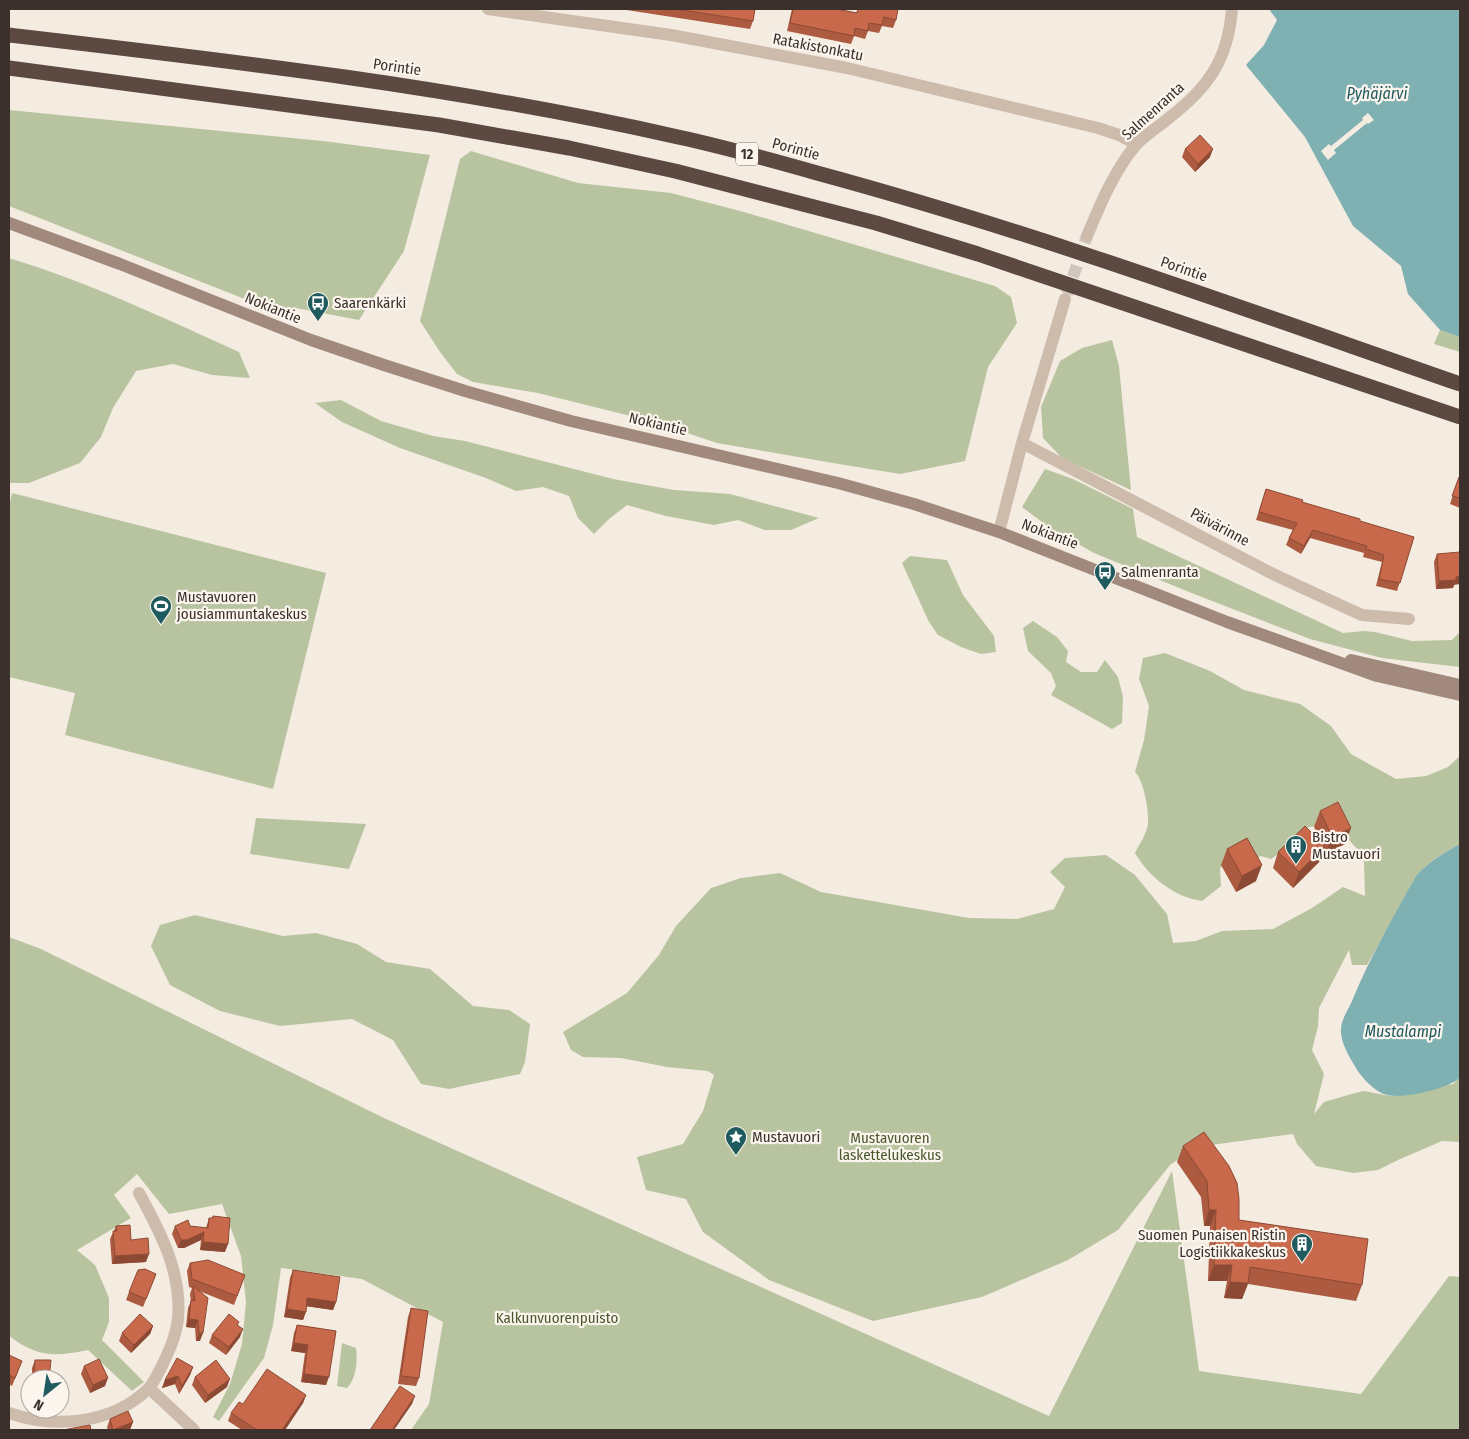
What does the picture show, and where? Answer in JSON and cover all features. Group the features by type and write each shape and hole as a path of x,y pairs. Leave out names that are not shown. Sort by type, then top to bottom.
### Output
{"highway":[{"name":"Porintie","path":"9,35 283,68 445,91 576,115 681,137 879,190 988,222 1115,264 1460,384"},
{"name":"12","path":"9,68 438,125 570,148 676,171 876,223 978,254 1460,417"}],"main road":[{"name":"Nokiantie","path":"9,223 120,264 311,340 465,391 571,422 838,483 914,504 999,532 1302,650 1377,676 1460,695"},
{"name":"Nokiantie","path":"1302,650 1460,685"}],"street":[{"name":"Ratakistonkatu","path":"489,9 671,35 847,68 1098,128 1119,135 1136,144"},
{"name":"Salmenranta","path":"1087,236 1110,183 1136,144 1184,106 1204,86 1216,67 1224,48 1232,9"},
{"path":"999,532 1022,443 1065,299"},
{"name":"Päivärinne","path":"1022,443 1275,575 1329,600 1362,614 1409,619"},
{"path":"9,1412 51,1422 79,1421 95,1418 128,1404 150,1388 167,1356 175,1335 178,1318 177,1292 173,1267 164,1242 139,1193"},
{"path":"150,1388 194,1430"}],"green space":[{"path":"9,110 323,141 430,155 404,251 359,320 296,308 270,309 9,206"},
{"path":"471,151 578,183 671,193 744,212 995,286 1011,297 1017,323 988,367 965,461 900,474 833,463 717,443 655,422 538,393 473,382 457,374 420,321 460,159"},
{"path":"9,258 97,289 239,352 250,378 212,375 173,364 136,371 113,408 101,437 80,463 29,483 9,483"},
{"path":"1440,330 1460,337 1460,352 1434,344"},
{"path":"1112,340 1119,366 1131,490 1062,458 1043,438 1041,407 1060,361 1082,348"},
{"path":"341,400 381,421 433,436 465,441 613,479 674,490 730,494 819,518 791,530 765,530 738,520 714,525 666,516 627,505 594,534 578,518 569,496 543,487 516,491 486,478 400,448 342,422 315,403"},
{"path":"1045,469 1073,479 1133,509 1137,537 1343,633 1375,632 1412,641 1452,640 1460,632 1460,667 1382,658 1310,639 1094,553 1050,528 1022,507"},
{"name":"Mustavuoren jousiammuntakeskus","path":"12,493 326,573 273,789 65,735 75,693 9,677 9,506"},
{"path":"910,556 947,560 963,595 994,636 996,652 981,654 961,647 938,635 929,622 902,563"},
{"path":"1033,621 1057,637 1068,651 1066,662 1081,672 1097,672 1105,660 1118,677 1123,697 1122,723 1112,729 1051,695 1056,686 1051,673 1028,651 1023,628"},
{"name":"Mustavuoren laskettelukeskus","path":"1165,653 1210,671 1244,690 1300,704 1331,726 1351,754 1396,779 1426,776 1448,767 1460,756 1460,844 1436,858 1416,876 1367,965 1352,965 1349,950 1319,1008 1318,1026 1312,1050 1324,1074 1314,1114 1324,1102 1355,1093 1364,1091 1390,1096 1453,1084 1460,1078 1460,1142 1442,1141 1378,1170 1353,1173 1316,1166 1297,1144 1293,1134 1196,1147 1170,1165 1118,1230 1068,1260 982,1297 873,1321 769,1280 703,1232 686,1199 646,1190 637,1157 683,1144 703,1111 714,1075 708,1071 667,1067 621,1058 583,1057 571,1050 563,1032 627,993 659,955 676,926 711,888 741,878 780,873 821,892 969,918 1017,919 1054,909 1065,887 1050,872 1065,858 1106,855 1135,875 1167,914 1173,943 1196,941 1222,931 1273,929 1312,908 1343,887 1365,896 1364,862 1358,850 1337,827 1326,824 1305,828 1291,845 1271,859 1261,856 1251,861 1239,853 1220,868 1221,886 1202,901 1192,899 1172,890 1147,870 1135,853 1145,835 1148,824 1145,796 1141,782 1135,772 1144,740 1149,706 1139,679 1143,658"},
{"path":"256,818 366,824 349,869 250,854"},
{"path":"195,915 283,936 316,933 357,944 386,962 430,969 473,1006 509,1010 530,1024 525,1062 520,1074 449,1089 421,1084 393,1040 352,1019 280,1026 220,1011 170,985 151,946 160,925"},
{"name":"Kalkunvuorenpuisto","path":"9,937 41,949 386,1119 1049,1416 1172,1171 1199,1371 1361,1394 1449,1276 1460,1277 1460,1430 411,1430 429,1404 443,1322 362,1279 281,1268 273,1325 264,1358 219,1421 213,1417 230,1384 242,1344 246,1302 241,1256 222,1204 169,1214 137,1174 114,1195 131,1218 77,1250 95,1265 109,1298 109,1322 102,1340 144,1382 132,1391 88,1350 65,1354 37,1352 9,1336"},
{"path":"342,1343 356,1348 357,1353 354,1375 347,1388 337,1386"}],"water":[{"name":"Pyhäjärvi","path":"1269,9 1460,9 1460,337 1440,330 1408,294 1401,266 1353,226 1305,137 1246,65 1264,45 1277,20"},
{"name":"Mustalampi","path":"1460,844 1460,1078 1446,1086 1425,1092 1404,1096 1387,1095 1369,1084 1354,1064 1343,1042 1341,1029 1343,1021 1374,953 1416,876 1431,862"}],"pier":[{"path":"1368,113 1374,120 1367,123 1334,150 1336,153 1328,160 1321,151 1329,144 1331,146 1363,120 1362,118"}],"building":[{"path":"675,9 755,9 753,21"},
{"path":"793,9 837,9 857,13 858,9 898,9 896,20 884,17 882,25 869,23 868,31 855,28 854,36 790,23"},
{"path":"1200,135 1213,149 1198,164 1185,149"},
{"path":"1460,477 1460,498 1452,496"},
{"path":"1266,489 1414,537 1400,583 1379,579 1384,555 1366,549 1367,546 1313,530 1304,546 1289,538 1297,523 1259,512"},
{"path":"1460,552 1460,576 1456,577 1456,580 1439,581 1437,554"},
{"path":"1338,802 1351,828 1332,837 1320,811"},
{"path":"1305,826 1325,846 1299,872 1278,852"},
{"path":"1247,838 1262,865 1242,876 1227,849"},
{"path":"1204,1132 1229,1166 1237,1183 1239,1220 1368,1239 1362,1285 1250,1267 1248,1283 1230,1282 1232,1265 1214,1265 1216,1210 1209,1210 1207,1181 1183,1146"},
{"path":"213,1216 230,1218 228,1244 203,1242 204,1232 187,1240 181,1240 175,1226 188,1220 190,1226 208,1228 209,1218 213,1218"},
{"path":"130,1225 131,1240 148,1238 149,1254 115,1256 113,1231 117,1231 116,1226"},
{"path":"208,1260 245,1275 237,1296 192,1279 190,1263"},
{"path":"145,1269 156,1274 146,1299 129,1292 138,1270"},
{"path":"293,1270 340,1277 336,1302 307,1298 306,1312 287,1309"},
{"path":"193,1286 208,1298 203,1333 199,1333 198,1320 189,1319 191,1300 195,1301"},
{"path":"411,1308 428,1311 419,1378 401,1376"},
{"path":"140,1314 153,1326 134,1345 122,1333"},
{"path":"229,1314 239,1322 237,1325 243,1329 229,1347 212,1335"},
{"path":"297,1325 336,1331 329,1377 304,1374 308,1345 294,1343"},
{"path":"9,1355 22,1361 15,1378 9,1375"},
{"path":"177,1358 193,1367 182,1386 178,1376 165,1380"},
{"path":"99,1359 108,1378 93,1385 84,1366"},
{"path":"35,1360 51,1360 50,1369 35,1369"},
{"path":"216,1360 230,1379 208,1395 195,1377"},
{"path":"267,1369 306,1395 282,1430 257,1430 231,1413 239,1402 243,1404"},
{"path":"400,1386 415,1396 392,1430 370,1430"},
{"path":"128,1411 133,1422 113,1430 110,1419"},
{"path":"90,1425 91,1430 63,1430"}],"tunnel":[{"path":"1067,294 1087,236"}],"place":[{"name":"Saarenkärki","path":"318,322"},
{"name":"Salmenranta","path":"1105,591"},
{"name":"Mustavuoren jousiammuntakeskus","path":"161,625"},
{"name":"Bistro Mustavuori","path":"1296,865"},
{"name":"Mustavuori","path":"736,1156"},
{"name":"Suomen Punaisen Ristin Logistiikkakeskus","path":"1302,1263"}]}
